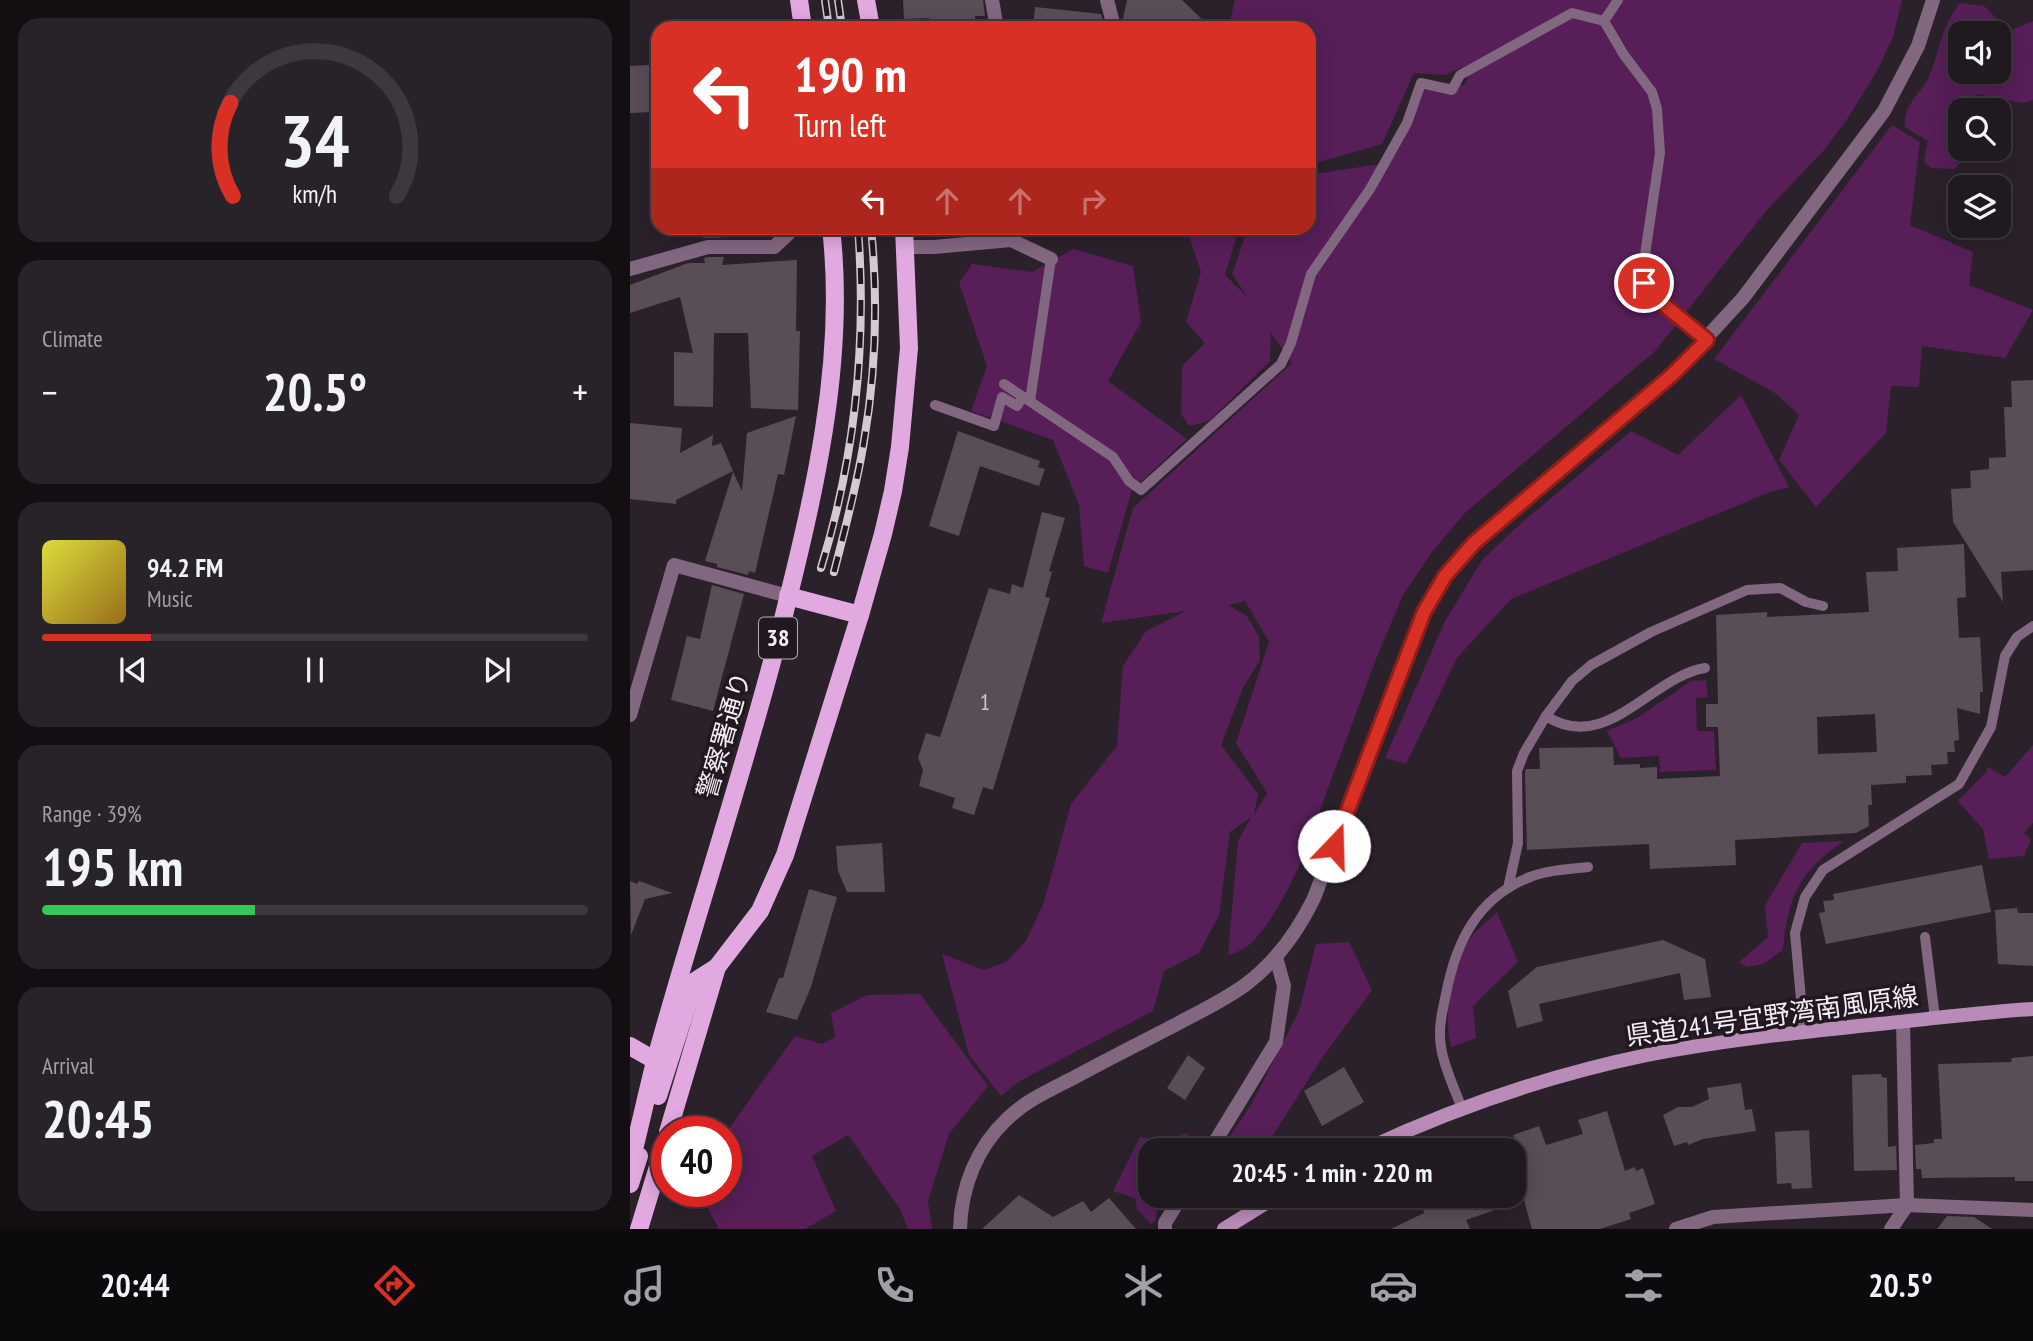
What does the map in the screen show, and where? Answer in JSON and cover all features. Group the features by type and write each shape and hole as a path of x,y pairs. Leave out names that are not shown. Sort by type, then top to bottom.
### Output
{"main road":[{"path":"799,0 802,21"},
{"path":"866,0 870,21"},
{"name":"警察署通り","path":"630,1165 656,1061 755,726 819,462 835,331 832,235"},
{"path":"630,1184 695,981 717,967 760,911 785,855 860,615 893,491 900,447 909,348 905,235"},
{"path":"788,596 860,615"},
{"path":"673,1116 717,967"},
{"name":"県道241号宜野湾南風原線","path":"1393,1138 1462,1109 1542,1082 1612,1063 1698,1046 1804,1032 2033,1009"},
{"path":"630,1046 656,1061"},
{"path":"639,1229 651,1189"},
{"path":"1224,1229 1258,1208"}],"street":[{"path":"992,0 995,21"},
{"path":"1107,0 1112,21"},
{"path":"961,1229 961,1212 972,1167 984,1147 1008,1118 1040,1095 1225,998 1276,957 1303,922 1314,898 1424,612 1445,576 1474,543 1672,375 1744,298 1884,111 1918,46 1933,0"},
{"path":"630,269 708,247 775,247 787,235"},
{"path":"907,247 934,247 1005,235"},
{"path":"1013,235 1051,259"},
{"path":"630,715 674,565 788,596"},
{"path":"1217,1138 1276,1042 1284,986 1276,957"},
{"path":"1891,1229 1907,1205 1903,1021"},
{"path":"1676,1229 1713,1217 1907,1205 2033,1210"},
{"path":"1165,1229 1165,1223 1174,1208"}],"lane":[{"path":"1604,21 1618,0"},
{"path":"1004,384 1113,457 1129,481 1142,490 1281,364 1291,343 1311,274 1370,189 1407,123 1421,83 1452,90 1460,75 1572,13 1604,21 1624,55 1652,92 1657,109 1660,153 1643,268 1644,283 1653,296 1707,340"},
{"path":"935,405 994,426 1002,397 1017,406 1026,399 1051,259"},
{"path":"1508,888 1518,843 1517,771 1524,753 1546,716 1572,681 1591,665 1651,632 1747,590 1780,588 1806,602 1823,606"},
{"path":"1804,1032 1796,933 1805,897 1823,870 1959,784 1991,727 2005,656 2017,637 2033,626"},
{"path":"1546,716 1558,724 1580,728 1604,722 1630,709 1690,670 1705,668"},
{"path":"1462,1109 1441,1051 1439,1028 1450,969 1468,927 1483,909 1508,888 1531,877 1588,867"},
{"path":"1924,937 1935,1018"}],"shaded area":[{"path":"1235,0 1902,0 1893,37 1878,69 1846,121 1824,150 1767,210 1655,351 1465,513 1432,552 1403,595 1378,654 1299,866 1277,908 1256,938 1248,946 1228,955 1238,841 1251,817 1230,832 1219,915 1199,953 1164,971 1153,1011 1018,1082 1001,1096 969,1055 942,954 984,970 1006,962 1026,941 1044,902 1071,804 1117,746 1123,666 1146,631 1186,611 1101,623 1133,508 1292,363 1271,333 1270,361 1209,421 1189,426 1181,414 1182,366 1205,343 1186,322 1201,272 1188,235 1237,235 1225,275 1248,298 1232,274 1246,235 1316,235 1316,174 1386,163 1419,79 1464,85 1477,61 1445,75 1414,73 1382,144 1316,163 1316,21 1230,21","holes":["1245,601 1269,642 1236,743 1267,793 1254,815 1258,794 1221,745 1243,688 1260,660 1259,637 1247,616 1228,605"]},
{"path":"1960,3 1984,6 1999,21 1948,21"},
{"path":"1948,21 1948,84 2011,84 2011,30 2033,21 2033,100 2022,103 2011,101 2011,98 1977,94 1976,98 1948,98 1948,161 1962,161 1955,169 1931,168 1924,161 1928,141 1905,127 1906,113 1928,79"},
{"path":"1892,125 1920,142 1910,225 1973,252 1969,285 2033,310 2005,358 1922,346 1919,387 1891,386 1886,433 1816,507 1779,460 1799,415 1775,393 1714,359"},
{"path":"1073,249 1133,266 1141,322 1108,381 1187,439 1132,490 1108,573 1084,566 1079,505 1053,440 971,411 987,366 959,283 972,264 1032,272"},
{"path":"1741,395 1789,487 1770,492 1511,599 1457,658 1406,764 1385,758 1445,621 1482,560 1519,525 1631,431 1678,455"},
{"path":"1706,680 1708,697 1696,698 1697,731 1714,731 1716,770 1660,772 1659,756 1621,758 1607,731 1637,718 1691,681"},
{"path":"2033,745 2033,823 2024,833 2031,839 2024,856 1989,859 1983,829 1958,801 1988,767 2005,777"},
{"path":"1844,841 1816,864 1798,887 1788,915 1783,950 1763,964 1747,967 1739,962 1768,937 1765,905 1802,843"},
{"path":"1497,912 1518,962 1473,1006 1476,1038 1451,1047 1448,1006 1457,964 1472,936"},
{"path":"1349,942 1372,990 1324,1055 1273,1135 1268,1138 1229,1138 1252,1103 1299,1011 1316,944"},
{"path":"920,994 988,1086 949,1134 928,1201 932,1229 908,1229 900,1209 848,1135 812,1156 836,1211 805,1229 719,1229 707,1207 742,1207 742,1116 738,1116 795,1036 822,1044 835,1037 831,1013 867,995"},
{"path":"1185,1133 1193,1138 1176,1138"},
{"path":"1138,1141 1138,1208 1158,1208 1155,1221 1151,1224 1137,1209 1135,1198 1113,1191"}],"building":[{"path":"903,0 983,0 985,16 975,16 975,21 904,19"},
{"path":"1127,0 1182,0 1204,21 1122,21"},
{"path":"1035,7 1101,14 1103,21 1034,21"},
{"path":"650,65 651,112 630,113 630,66"},
{"path":"703,235 729,235 729,237 703,238"},
{"path":"724,257 722,265 797,260 796,331 800,331 798,410 751,408 748,333 714,333 713,407 674,406 674,352 693,353 680,297 630,313 630,285 688,263 705,263 704,258"},
{"path":"2033,380 2033,570 2001,572 2003,602 1953,522 1951,489 1971,488 1970,471 1989,469 1989,458 2006,457 2004,407 2012,407 2011,381"},
{"path":"796,416 784,475 778,474 755,573 749,571 748,575 705,561 733,472 742,491 747,433"},
{"path":"630,423 682,428 680,453 713,435 712,446 721,443 733,471 676,500 676,504 630,499"},
{"path":"958,431 1040,461 1038,467 1045,469 1039,486 980,466 959,536 929,526"},
{"path":"1042,512 1065,518 1049,571 1052,572 1045,597 1050,598 993,790 983,787 974,815 952,808 955,798 919,786 923,770 918,758 926,733 940,737 989,588 1010,594 1012,584 1023,588"},
{"path":"1964,544 1966,597 1957,598 1959,638 1980,637 1983,692 1980,692 1980,714 1957,708 1959,740 1954,741 1955,752 1947,752 1948,764 1931,765 1932,775 1906,776 1906,783 1871,785 1869,826 1856,833 1735,840 1736,865 1650,869 1649,844 1527,850 1525,772 1526,769 1540,769 1539,748 1613,747 1614,765 1640,764 1640,768 1657,767 1657,779 1720,776 1718,727 1706,727 1706,704 1718,704 1716,615 1767,612 1767,617 1869,612 1866,572 1898,571 1897,548","holes":["1875,714 1877,752 1818,754 1817,717"]},
{"path":"712,585 744,594 713,711 671,700 687,636 700,639"},
{"path":"882,843 885,892 847,892 838,871 836,846"},
{"path":"1982,865 1991,912 1826,944 1819,913 1825,912 1823,901 1834,900 1833,894"},
{"path":"630,881 637,884 639,881 672,893 645,899 631,935"},
{"path":"809,889 837,897 811,987 797,1020 766,1012 779,978 783,978"},
{"path":"2017,908 2018,913 2033,913 2033,966 1998,964 1995,910"},
{"path":"1663,940 1705,959 1711,997 1684,1000 1680,973 1539,1004 1543,1021 1517,1028 1508,991 1537,967"},
{"path":"1188,1055 1205,1068 1185,1100 1167,1088"},
{"path":"2033,1056 2033,1181 2015,1181 2015,1177 1922,1178 1921,1169 1916,1169 1915,1145 1934,1143 1934,1139 1942,1139 1938,1064 2011,1062 2012,1058"},
{"path":"1344,1067 1364,1102 1322,1126 1304,1091"},
{"path":"1881,1074 1887,1078 1888,1147 1896,1146 1897,1170 1854,1171 1852,1075"},
{"path":"1741,1083 1745,1110 1752,1109 1756,1131 1674,1146 1663,1115 1678,1107 1692,1107 1709,1099 1707,1088"},
{"path":"1607,1111 1625,1171 1635,1167 1636,1171 1643,1168 1655,1204 1629,1213 1631,1219 1600,1229 1532,1229 1526,1207 1526,1138 1514,1138 1513,1135 1539,1126 1546,1145 1583,1134 1578,1120"},
{"path":"1809,1130 1812,1188 1792,1189 1791,1183 1777,1184 1775,1132"},
{"path":"1019,1195 1053,1217 1083,1201 1091,1212 1109,1198 1136,1229 982,1229"},
{"path":"1422,1208 1501,1208 1466,1220 1470,1229 1391,1229 1424,1213"},
{"path":"1947,1216 1974,1217 1992,1229 1937,1229"}],"railway":[{"path":"825,0 828,21"},
{"path":"838,0 841,21"},
{"path":"821,568 842,484 856,400 861,314 858,235"},
{"path":"834,572 858,474 871,388 875,308 872,235"}],"route":[{"path":"1334,846 1424,612 1445,576 1474,543 1672,375 1707,340 1653,296 1644,283"}]}
